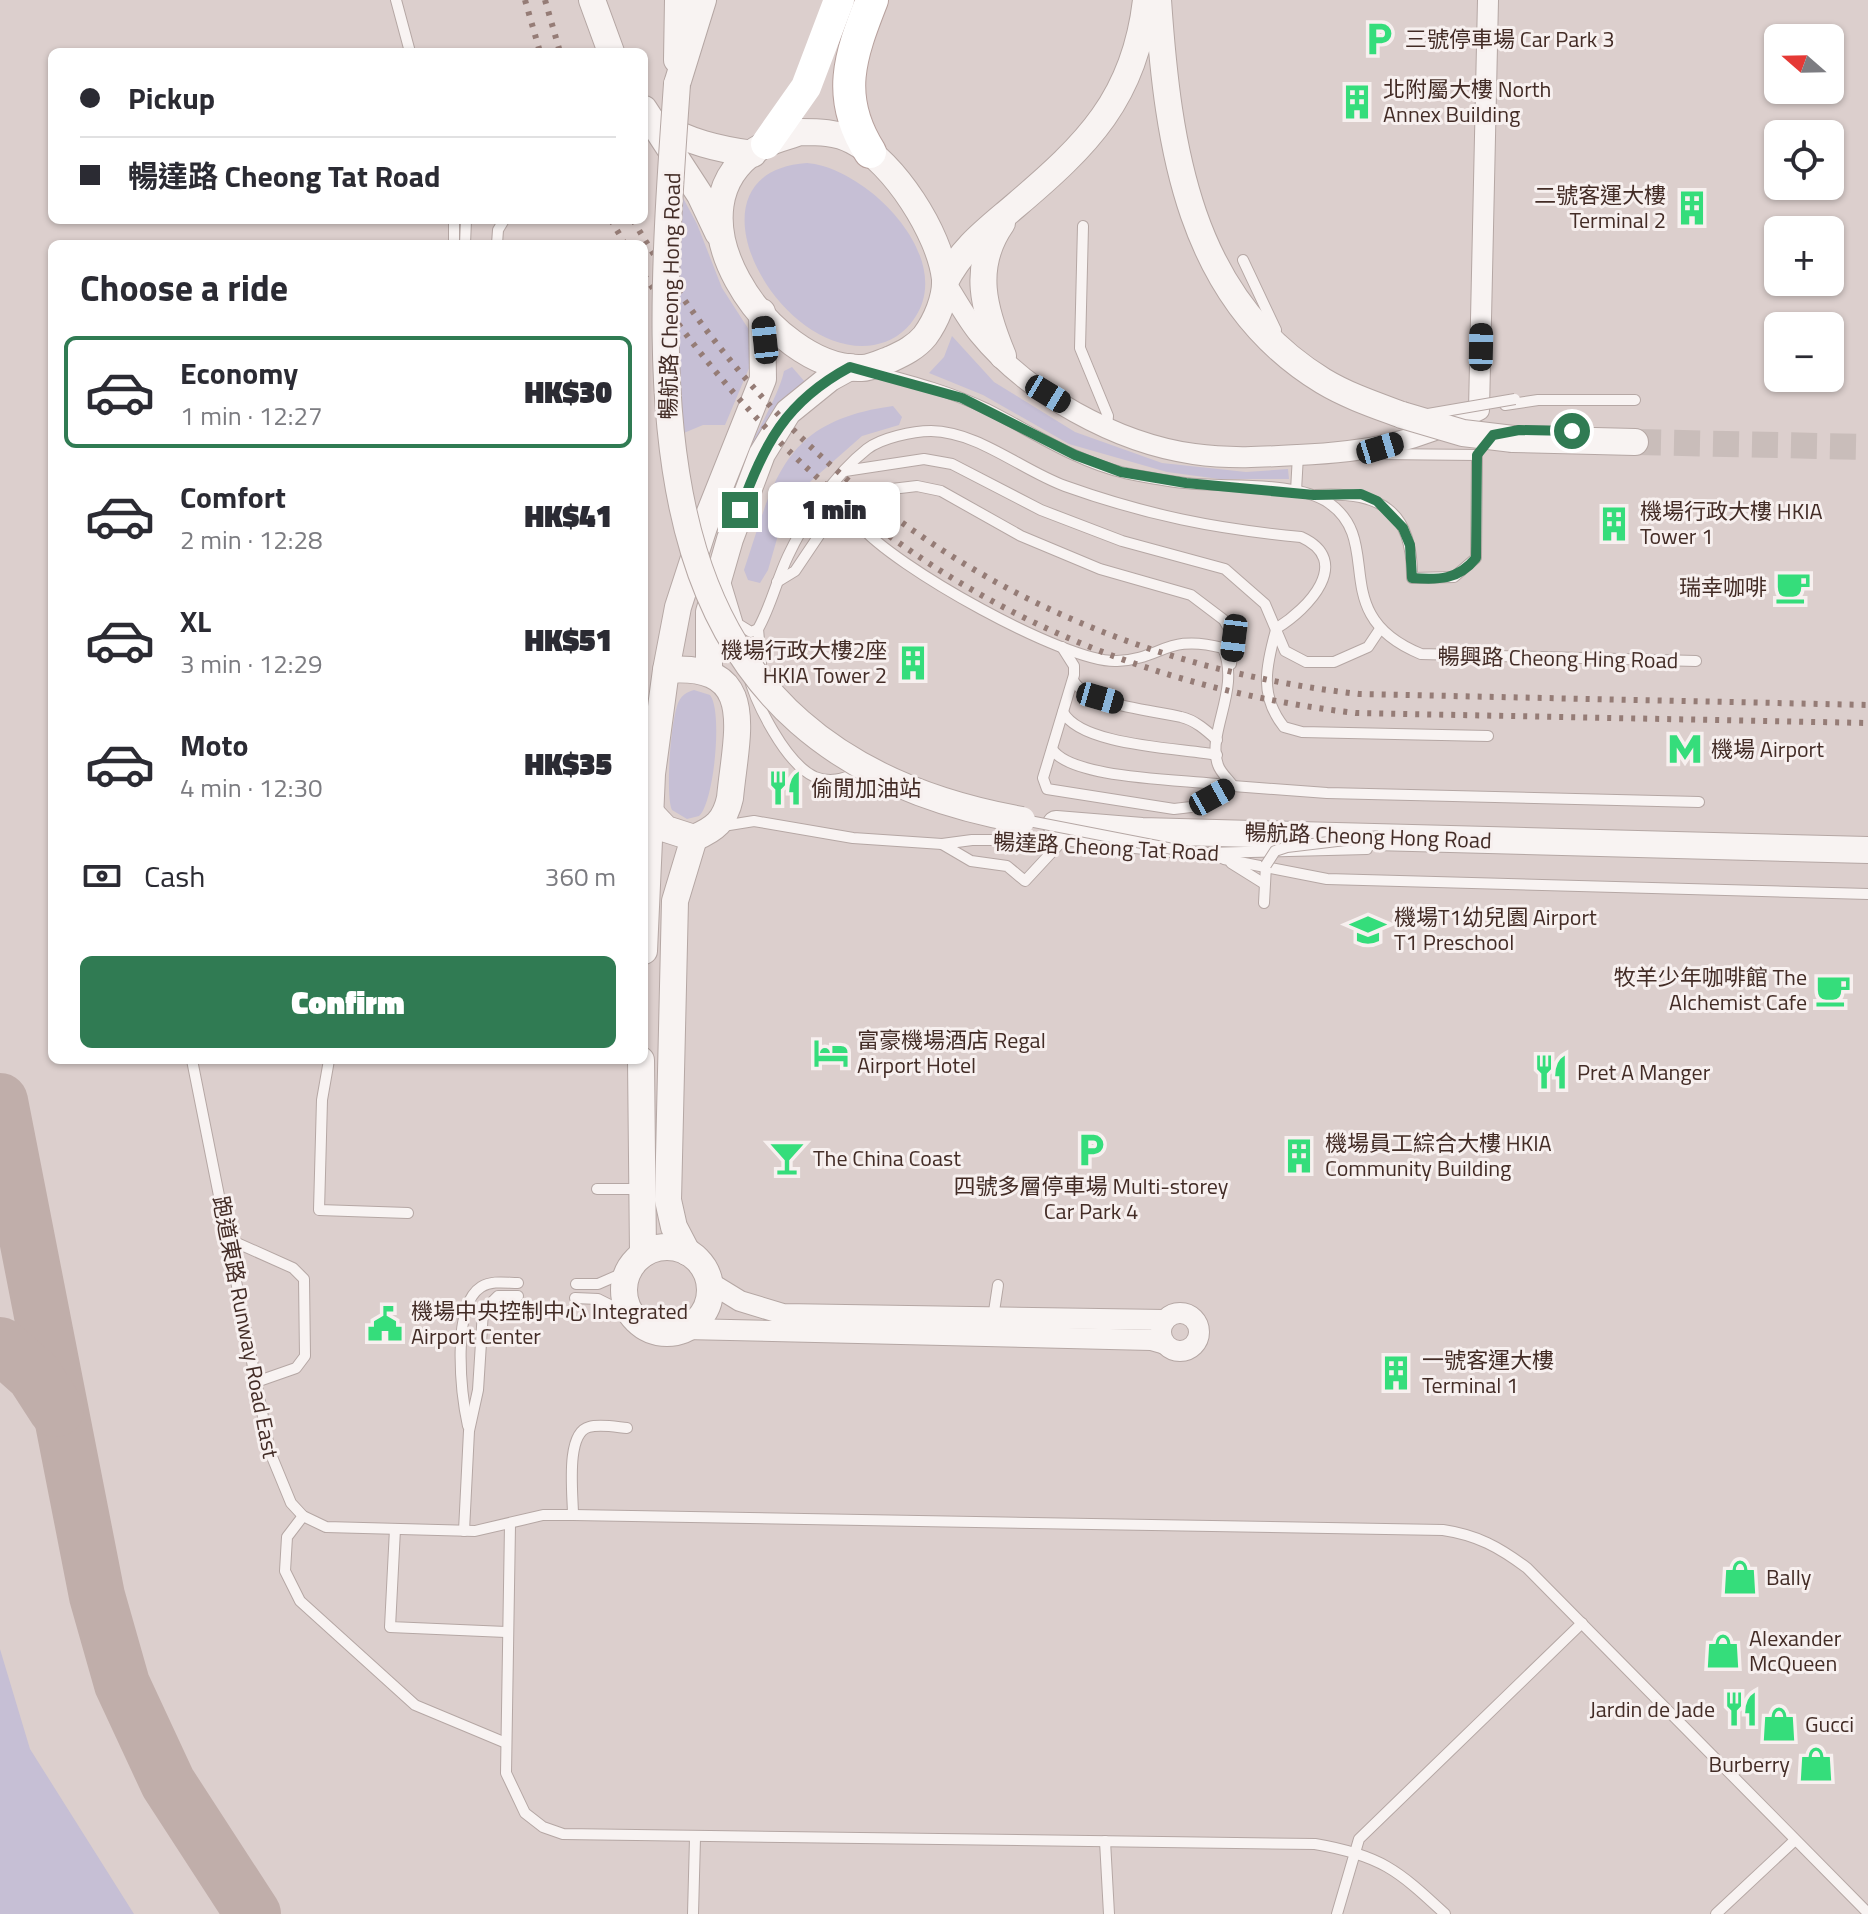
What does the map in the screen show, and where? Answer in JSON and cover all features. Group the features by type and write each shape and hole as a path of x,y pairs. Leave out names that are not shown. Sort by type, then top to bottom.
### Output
{"main road":[{"path":"759,149 806,87 839,0"},
{"path":"870,152 853,122 848,81 854,49 872,0"}],"street":[{"path":"592,0 610,48"},
{"path":"709,671 707,628 721,572 744,500 774,431 800,401 857,368 905,353 920,343 933,326 945,282 974,240 1080,150 1102,123 1134,60 1146,0"},
{"path":"1158,0 1175,141 1193,218 1211,262 1236,303 1298,362 1333,386 1402,415 1463,433 1500,437 1629,437"},
{"path":"718,233 725,187 736,170 759,149 800,132 838,135 870,152 904,188 941,262 945,282 979,334 1048,394 1107,426 1191,454 1250,458 1352,453 1431,432 1479,410 1488,0"},
{"name":"暢航路 Cheong Hong Road","path":"688,10 677,84 669,208 668,431 685,529 719,614 760,680 781,705 856,765 932,799 1022,820 1142,831 1868,850"},
{"path":"649,115 684,139 712,148 759,149"},
{"path":"649,115 700,195 734,274 762,312 802,348 835,365 857,368"},
{"path":"1003,356 987,318 981,278 994,234 1011,210"},
{"path":"648,839 650,724 678,607 704,527 763,379 762,312"},
{"path":"662,675 709,671 728,687 737,722 728,809 705,833 675,901 668,1185 674,1227 687,1252 704,1270 709,1282 702,1314 685,1329"},
{"path":"649,811 666,829 705,833"},
{"path":"641,1064 636,1263 624,1294 632,1316 651,1330 674,1333 685,1329 1151,1340 1175,1351 1188,1350 1199,1334 1196,1322 1187,1315 1175,1314 1165,1320 783,1314 740,1301 709,1282"},
{"path":"636,1263 657,1248 687,1252"},
{"path":"1165,1320 1161,1331 1165,1344"}],"lane":[{"path":"396,0 409,48"},
{"path":"1083,226 1080,348 1108,416 1107,426"},
{"path":"1243,260 1273,325 1298,362"},
{"name":"暢興路 Cheong Hing Road","path":"857,368 962,398 1075,455 1121,472 1186,483 1314,495 1340,512 1347,523 1357,555 1362,599 1380,629 1400,646 1421,654 1696,661"},
{"path":"1402,415 1437,413 1544,396 1635,397 1538,400 1479,410"},
{"path":"1314,495 1361,494 1377,501 1403,528 1413,562 1412,578 1436,580 1454,577 1476,558 1477,455 1493,435 1519,430 1629,437"},
{"path":"721,572 738,624 753,695 794,759 813,776 824,779 841,780 858,773 863,762 860,752 803,711 774,683 761,661 758,629 789,553 820,502 869,447 900,436 930,431 964,438 1061,484 1144,513 1208,527 1301,537 1320,547 1325,565 1314,598 1301,613 1277,628 1266,666 1267,698 1284,727 1302,732 1488,736"},
{"path":"1352,453 1477,455"},
{"path":"1296,491 1298,455"},
{"path":"845,471 924,459 952,464 1041,510 1122,541 1225,569 1265,604 1285,651 1306,662 1334,662 1368,647 1380,629"},
{"path":"777,582 795,571 832,516 852,509 875,491 899,486 941,491 1021,536 1100,569 1191,595 1210,607 1234,638 1217,740 1217,765 1233,786"},
{"path":"852,509 860,526 944,588 1062,647 1115,662 1137,658 1167,645 1196,641 1223,648 1231,666"},
{"path":"738,624 751,632 758,629"},
{"path":"1062,647 1074,666 1073,680 1043,778 1047,789 1174,809 1191,807 1233,786"},
{"path":"1073,680 1083,693 1155,715 1182,717 1217,740"},
{"path":"1063,712 1076,728 1118,740 1217,755"},
{"path":"1052,749 1067,763 1114,775 1233,786 1327,793 1699,802"},
{"path":"1022,820 1327,879 1868,894"},
{"name":"暢達路 Cheong Tat Road","path":"705,833 754,821 853,838 942,844 972,840 1063,840 1150,851 1239,854 1405,847"},
{"path":"1264,903 1266,865 1275,851 1379,836"},
{"path":"942,844 971,861 1007,866 1025,881 1063,840"},
{"path":"1219,858 1263,883"},
{"name":"跑道東路 Runway Road East","path":"193,1064 275,1470 291,1503 303,1516"},
{"path":"328,1064 322,1100 319,1210 408,1213"},
{"path":"597,1189 640,1189"},
{"path":"228,1239 293,1268 304,1279 305,1356 296,1368 256,1382"},
{"path":"576,1284 598,1284 636,1263"},
{"path":"469,1431 460,1390 464,1310 473,1293 489,1283 518,1283"},
{"path":"993,1318 998,1285"},
{"path":"464,1531 469,1431 478,1390 483,1311 498,1296 518,1296"},
{"path":"575,1298 598,1299 632,1316"},
{"path":"573,1515 573,1446 579,1433 588,1427 627,1428"},
{"path":"506,1743 415,1705 300,1601 285,1571 287,1537 303,1516 326,1527 464,1531 510,1525 543,1515 1443,1530 1473,1535 1505,1551 1582,1623 1868,1913"},
{"path":"510,1525 506,1773 513,1794 525,1813 543,1827 563,1834 695,1838 1296,1843 1355,1851 1392,1868 1445,1914"},
{"path":"395,1529 390,1627 506,1632"},
{"path":"1337,1914 1359,1839 1582,1623"},
{"path":"693,1914 695,1838"},
{"path":"1105,1841 1109,1914"},
{"path":"1716,1914 1794,1841"}],"shaded area":[{"path":"0,0 1868,0 1868,1914 0,1914"},
{"path":"807,163 831,169 879,198 915,244 924,270 924,295 914,319 902,333 891,339 874,345 838,342 804,325 776,297 755,263 745,229 749,197 768,174"},
{"path":"675,183 697,224 722,288 753,336 752,361 725,425 703,425 679,435"},
{"path":"952,336 994,382 1075,432 1162,463 1246,472 1288,469 1289,479 1219,479 1167,472 1069,444 983,395 929,373 944,357"},
{"path":"792,367 805,382 752,451 720,520 727,493 771,406 784,371"},
{"path":"893,406 902,417 899,425 862,436 803,488 785,511 768,570 760,583 748,580 744,570 765,507 789,459 806,440 828,425 856,414"},
{"path":"694,690 710,695 714,704 715,757 704,808 699,816 687,819 672,810 670,756 676,709 685,694"},
{"path":"0,1649 30,1749 134,1914 0,1914"}],"taxiway":[{"path":"0,1101 97,1596 122,1684 168,1783 253,1914"},
{"path":"0,1345 34,1375 56,1409"}],"tunnel":[{"path":"1635,442 1868,447"}],"railway":[{"path":"525,0 539,48"},
{"path":"545,0 559,48"},
{"path":"613,224 623,240"},
{"path":"636,224 646,240"},
{"path":"648,243 697,318 770,405 850,482 938,547 1032,601 1134,644 1243,675 1359,694 1868,705"},
{"path":"648,280 711,366 784,446 864,516 950,576 1042,626 1141,666 1245,695 1356,713 1868,723"}],"place":[{"name":"三號停車場 Car Park 3","path":"1379,39"},
{"name":"北附屬大樓 North Annex Building","path":"1357,102"},
{"name":"二號客運大樓 Terminal 2","path":"1692,208"},
{"name":"機場行政大樓 HKIA Tower 1","path":"1614,524"},
{"name":"瑞幸咖啡","path":"1793,587"},
{"name":"機場行政大樓2座 HKIA Tower 2","path":"913,663"},
{"name":"機場 Airport","path":"1685,749"},
{"name":"偷閒加油站","path":"785,788"},
{"name":"機場T1幼兒園 Airport T1 Preschool","path":"1368,930"},
{"name":"牧羊少年咖啡館 The Alchemist Cafe","path":"1833,990"},
{"name":"富豪機場酒店 Regal Airport Hotel","path":"831,1053"},
{"name":"Pret A Manger","path":"1551,1072"},
{"name":"四號多層停車場 Multi-storey Car Park 4","path":"1091,1150"},
{"name":"機場員工綜合大樓 HKIA Community Building","path":"1299,1156"},
{"name":"The China Coast","path":"787,1158"},
{"name":"機場中央控制中心 Integrated Airport Center","path":"385,1324"},
{"name":"一號客運大樓 Terminal 1","path":"1396,1373"},
{"name":"Bally","path":"1740,1577"},
{"name":"Alexander McQueen","path":"1723,1651"},
{"name":"Jardin de Jade","path":"1741,1709"},
{"name":"Gucci","path":"1779,1724"},
{"name":"Burberry","path":"1816,1764"}],"route":[{"path":"740,510 762,454 788,412 830,378 850,367 863,368 934,387 962,398 1075,455 1121,472 1186,483 1314,495 1361,494 1377,501 1403,528 1410,545 1412,578 1436,580 1454,577 1466,570 1476,558 1477,455 1493,435 1519,430 1572,431"}]}
